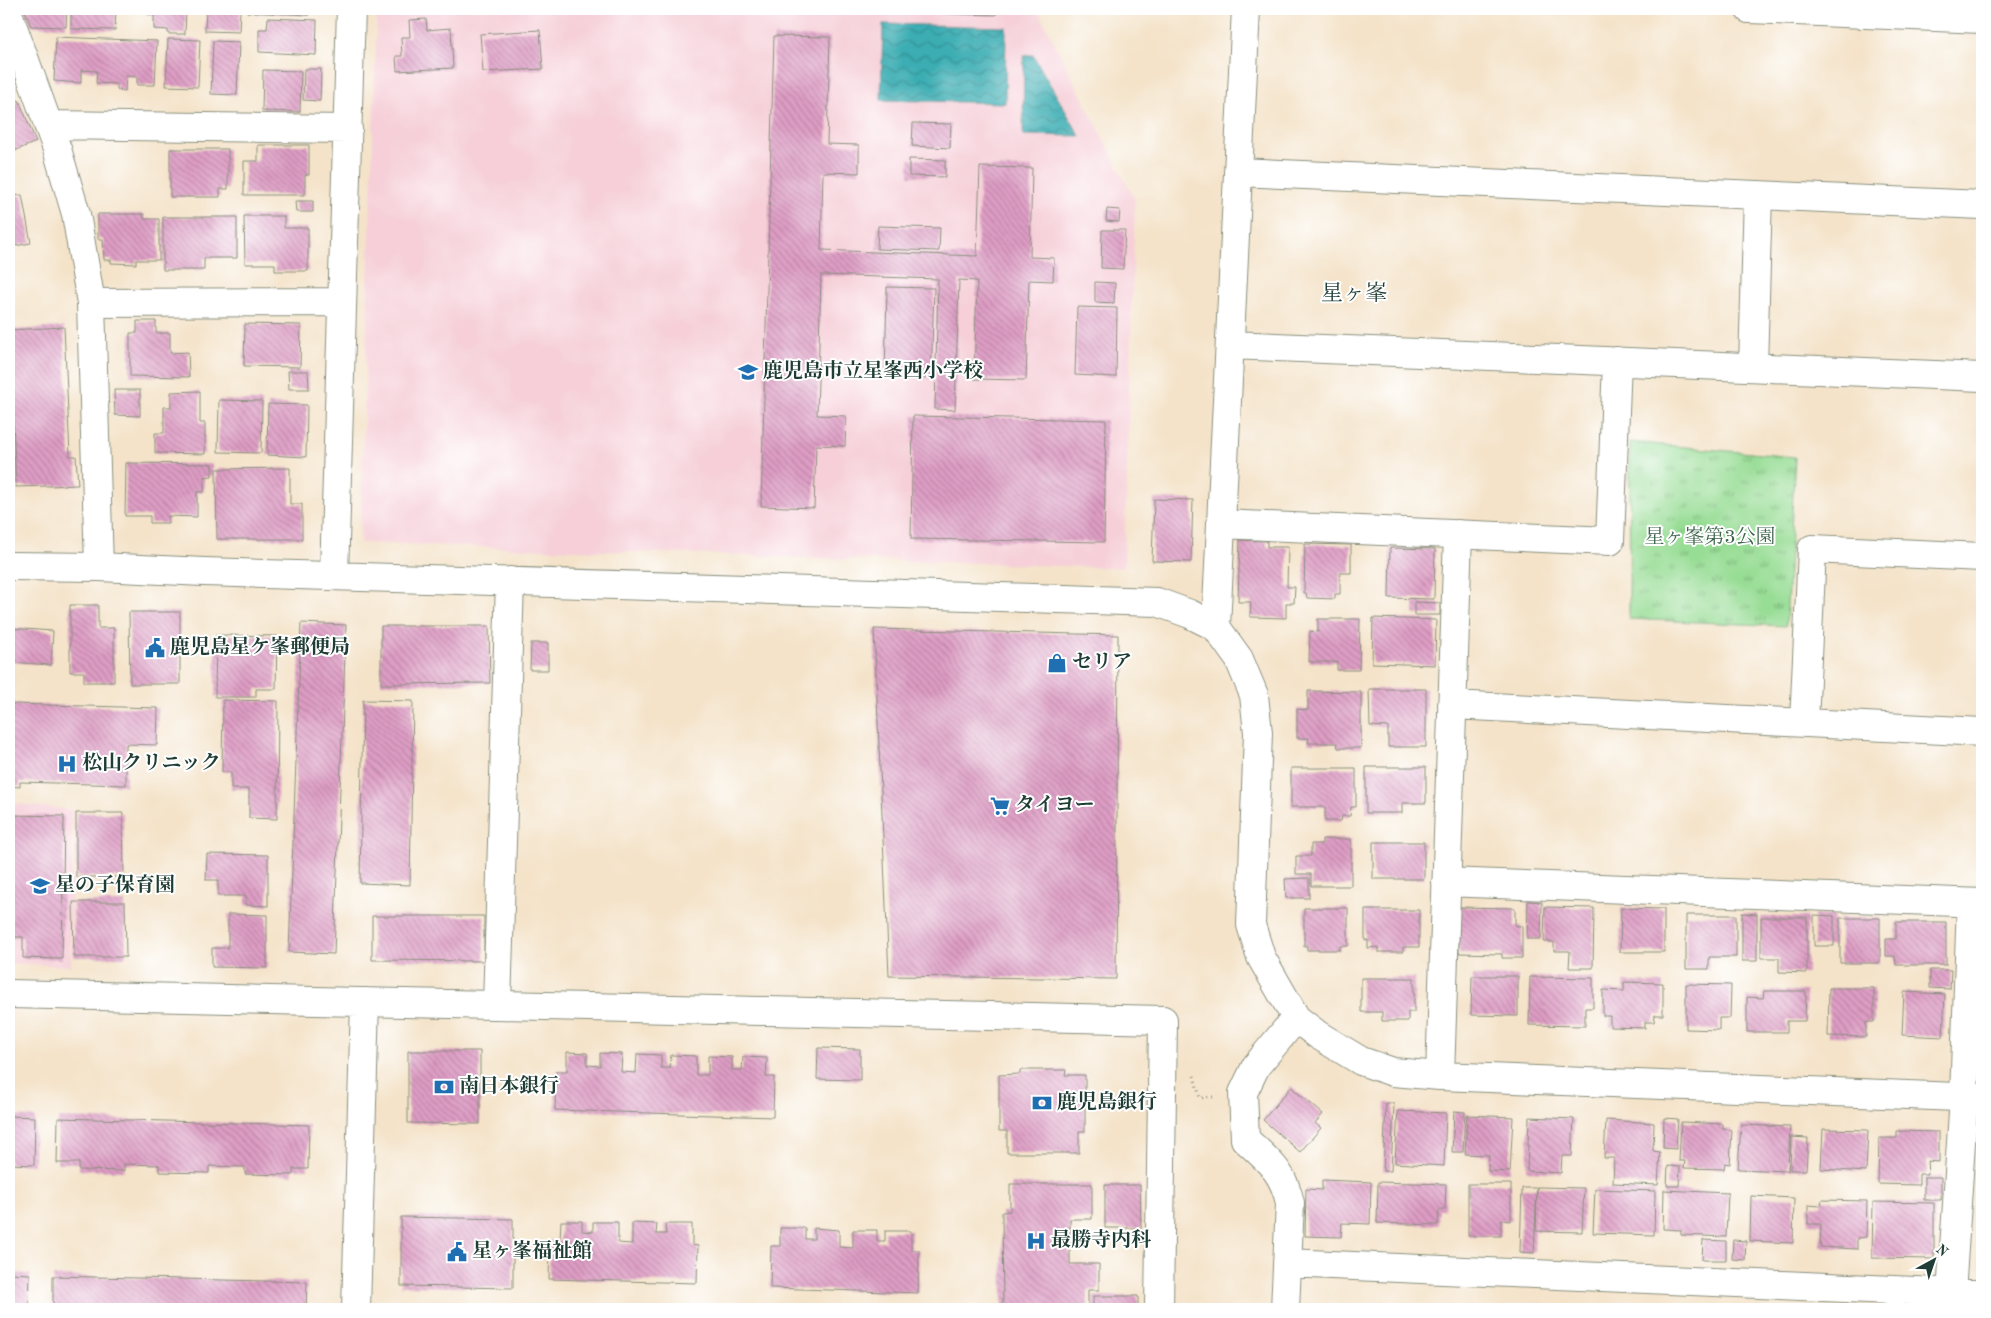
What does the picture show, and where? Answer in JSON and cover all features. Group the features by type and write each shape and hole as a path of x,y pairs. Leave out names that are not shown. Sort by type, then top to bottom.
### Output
{"street":[{"path":"334,575 351,9"},
{"path":"1216,627 1246,9"},
{"path":"1749,9 1982,19"},
{"path":"9,16 58,150 76,214 91,303 99,567"},
{"path":"48,125 348,129"},
{"path":"1238,172 1982,206"},
{"path":"1753,367 1758,195"},
{"path":"91,303 342,302"},
{"path":"1230,345 1982,377"},
{"path":"1221,524 1610,541 1617,361"},
{"path":"1440,1076 1458,534"},
{"path":"1804,723 1812,549 1982,558"},
{"path":"9,566 99,567 204,572 1157,602 1190,614 1216,627 1239,659 1254,695 1258,733 1251,925 1260,957 1296,1018 1318,1035 1361,1061 1393,1072 1440,1076 1973,1098"},
{"path":"497,1005 510,582"},
{"path":"1452,705 1982,732"},
{"path":"1446,882 1976,903 1973,1098 1950,1301"},
{"path":"9,994 1164,1020 1159,1309"},
{"path":"356,1309 364,1002"},
{"path":"1285,1309 1290,1203 1287,1186 1277,1168 1245,1139 1243,1093 1256,1066 1296,1018"},
{"path":"1287,1263 1950,1301 1982,1294"}],"path":[{"path":"1193,1071 1200,1098 1243,1093"}],"shaded area":[{"name":"鹿児島市立星峯西小学校","path":"377,9 1037,9 1135,200 1124,568 360,543"},
{"name":"星の子保育園","path":"9,803 72,810 71,966 9,963"}],"green space":[{"name":"星ヶ峯第3公園","path":"1630,442 1795,457 1786,626 1629,619"}],"water":[{"path":"883,24 1006,27 1005,103 881,100"},
{"path":"1024,55 1033,55 1080,136 1023,135"}],"building":[{"path":"24,9 67,9 66,27 31,26"},
{"path":"71,9 116,9 115,30 71,29"},
{"path":"147,9 186,9 185,34 168,34 168,30 154,29 154,15 147,14"},
{"path":"206,9 240,9 239,32 205,31"},
{"path":"247,9 309,9 309,15 247,12"},
{"path":"921,9 996,9 996,15 921,13"},
{"path":"268,18 317,20 316,55 259,52 259,29 267,29"},
{"path":"426,19 427,30 451,28 453,68 397,71 396,56 402,56 401,37 410,37 409,20"},
{"path":"540,30 543,69 483,72 480,34"},
{"path":"774,36 830,37 827,144 859,145 859,173 823,172 821,250 977,256 980,167 1032,168 1030,257 1054,258 1053,281 1029,280 1026,380 974,379 977,281 959,280 955,410 935,409 938,279 821,275 817,415 846,416 845,446 816,445 814,508 761,506"},
{"path":"56,37 157,41 155,85 137,85 137,77 126,76 125,91 117,90 117,84 96,83 97,71 81,70 81,83 54,81"},
{"path":"168,39 200,40 198,87 166,86"},
{"path":"213,41 239,42 237,95 211,94"},
{"path":"304,69 321,69 320,101 303,100"},
{"path":"263,70 301,71 300,112 262,111"},
{"path":"19,100 36,142 9,153 9,104"},
{"path":"913,123 951,124 950,148 912,146"},
{"path":"258,145 309,145 309,175 305,175 305,195 244,195 244,161 258,161"},
{"path":"170,149 228,149 228,189 220,189 220,197 170,197"},
{"path":"909,159 945,160 945,177 909,176"},
{"path":"11,190 13,196 22,195 31,243 9,247 9,191"},
{"path":"295,201 313,201 313,212 296,212"},
{"path":"1107,209 1120,210 1119,222 1106,221"},
{"path":"98,214 144,214 144,219 159,219 159,260 136,260 136,264 111,263 111,260 104,260 103,239 98,239"},
{"path":"244,216 284,216 284,228 308,228 308,271 275,271 275,264 245,264"},
{"path":"163,217 237,217 237,258 204,258 204,270 163,270"},
{"path":"878,226 940,228 939,251 877,249"},
{"path":"1102,230 1125,230 1123,269 1101,268"},
{"path":"1095,282 1115,283 1114,303 1095,302"},
{"path":"887,287 934,288 931,378 885,377"},
{"path":"1077,307 1117,308 1116,377 1075,375"},
{"path":"137,321 156,321 156,333 170,333 170,353 188,352 189,377 130,376 130,333 137,333"},
{"path":"245,324 301,325 300,367 244,366"},
{"path":"64,327 70,456 76,456 78,485 16,487 9,330"},
{"path":"288,371 308,371 309,389 289,389"},
{"path":"114,390 140,390 140,416 115,415"},
{"path":"200,391 200,423 205,423 205,454 155,453 155,433 164,433 164,407 171,407 171,392"},
{"path":"219,400 262,401 261,453 218,452"},
{"path":"268,404 307,405 306,457 267,455"},
{"path":"913,416 1106,420 1104,542 911,539"},
{"path":"126,463 212,464 212,476 204,477 204,492 197,492 197,517 168,516 168,523 150,523 150,516 125,516"},
{"path":"290,468 290,504 302,504 302,539 217,539 216,469"},
{"path":"1154,499 1193,500 1191,562 1152,561"},
{"path":"1240,540 1267,541 1267,547 1288,547 1287,587 1295,587 1294,603 1286,603 1286,618 1250,617 1251,602 1238,602"},
{"path":"1305,544 1351,545 1351,573 1340,573 1340,594 1335,594 1335,599 1307,598 1306,593 1304,593"},
{"path":"1390,548 1435,549 1434,599 1389,598"},
{"path":"1414,602 1440,603 1440,615 1414,615"},
{"path":"70,605 98,605 98,628 114,628 114,682 84,682 84,672 70,672"},
{"name":"鹿児島星ケ峯郵便局","path":"129,612 180,612 180,684 130,684"},
{"path":"1373,618 1436,620 1435,665 1372,663"},
{"path":"1318,619 1360,619 1359,670 1337,670 1337,662 1309,662 1310,631 1318,632"},
{"path":"301,623 346,625 334,954 289,952"},
{"path":"381,626 489,626 490,683 381,684"},
{"path":"9,628 53,631 51,665 9,662"},
{"name":"タイヨー","path":"874,629 1118,635 1116,979 889,976"},
{"path":"216,635 277,636 276,689 256,689 256,697 215,697"},
{"path":"531,643 548,643 548,670 530,670"},
{"path":"1369,689 1426,689 1426,747 1388,747 1388,727 1370,726"},
{"path":"1308,691 1361,692 1361,748 1338,748 1337,743 1308,743 1309,738 1297,738 1297,709 1308,710"},
{"path":"223,700 278,701 277,819 249,818 249,789 231,789 231,772 222,772"},
{"path":"363,700 413,701 410,885 360,883"},
{"name":"松山クリニック","path":"12,704 158,708 157,745 126,744 126,785 20,782 20,787 9,786 9,730 11,730"},
{"path":"1366,767 1426,767 1426,803 1402,803 1402,813 1366,813"},
{"path":"1291,768 1356,768 1356,807 1351,807 1350,816 1342,816 1341,821 1325,821 1325,807 1291,807"},
{"path":"76,813 123,813 124,877 76,877"},
{"name":"星の子保育園","path":"9,815 64,816 62,959 23,958 23,937 11,937 12,875 9,875"},
{"path":"1322,839 1351,839 1351,886 1311,886 1311,874 1296,874 1296,856 1311,856 1311,844 1322,844"},
{"path":"1373,842 1424,842 1424,879 1373,879"},
{"path":"207,854 268,855 268,906 246,905 246,896 218,896 218,880 206,880"},
{"path":"1309,878 1309,898 1286,898 1285,879"},
{"path":"1528,901 1542,902 1541,939 1527,939"},
{"path":"73,902 125,902 126,957 74,957"},
{"path":"1459,907 1515,908 1515,926 1522,926 1522,958 1502,958 1502,954 1459,953"},
{"path":"1545,907 1594,908 1593,968 1569,968 1570,951 1554,951 1554,942 1544,942"},
{"path":"1304,908 1348,908 1348,946 1340,946 1340,950 1307,950 1307,946 1304,946"},
{"path":"1621,908 1664,909 1664,952 1620,952"},
{"path":"1365,910 1419,910 1419,947 1403,947 1403,952 1378,952 1378,947 1368,948 1368,940 1365,941"},
{"path":"1742,913 1757,914 1757,961 1742,961"},
{"path":"228,914 267,915 267,968 212,967 212,948 228,948"},
{"path":"1686,915 1736,915 1736,957 1709,957 1709,969 1686,969"},
{"path":"1814,915 1834,916 1834,946 1814,946"},
{"path":"372,916 484,916 484,961 372,960"},
{"path":"1761,917 1807,917 1807,973 1779,972 1779,958 1761,958"},
{"path":"1840,918 1880,918 1880,963 1840,963"},
{"path":"1896,922 1946,922 1946,965 1896,965 1895,956 1886,956 1886,939 1896,939"},
{"path":"1930,970 1951,970 1950,989 1930,988"},
{"path":"1472,976 1518,976 1518,1016 1471,1015"},
{"path":"1530,977 1593,978 1593,1008 1585,1008 1585,1026 1529,1025"},
{"path":"1361,978 1414,978 1414,1012 1408,1012 1408,1021 1382,1021 1382,1012 1361,1012"},
{"path":"1624,982 1663,983 1663,1015 1655,1015 1654,1022 1645,1022 1645,1028 1610,1027 1610,1016 1603,1016 1603,990 1624,991"},
{"path":"1686,984 1731,985 1730,1018 1719,1018 1719,1030 1686,1029"},
{"path":"1829,988 1874,988 1874,1022 1866,1022 1866,1037 1828,1036"},
{"path":"1764,991 1806,991 1805,1021 1787,1021 1787,1032 1747,1032 1747,997 1763,998"},
{"path":"1904,992 1945,994 1943,1037 1902,1035"},
{"path":"818,1048 860,1049 860,1080 817,1079"},
{"name":"南日本銀行","path":"408,1051 480,1051 480,1124 408,1123"},
{"path":"567,1052 587,1053 587,1065 600,1066 600,1053 622,1054 621,1072 636,1073 637,1054 661,1055 661,1068 670,1068 671,1055 696,1056 696,1075 708,1075 708,1056 732,1057 732,1070 742,1070 743,1057 767,1058 766,1077 774,1077 773,1117 555,1110 556,1071 567,1071"},
{"name":"鹿児島銀行","path":"1020,1070 1066,1070 1065,1075 1085,1075 1085,1131 1079,1131 1079,1153 1007,1153 1007,1131 999,1131 999,1075 1020,1074"},
{"path":"1291,1087 1323,1114 1315,1123 1321,1128 1300,1152 1263,1120"},
{"path":"1386,1103 1394,1103 1391,1171 1383,1171"},
{"path":"1398,1111 1446,1113 1444,1166 1395,1163"},
{"path":"1454,1111 1465,1112 1463,1152 1452,1152"},
{"path":"1467,1115 1513,1117 1510,1172 1488,1171 1489,1155 1465,1154"},
{"path":"9,1116 35,1117 34,1165 9,1164"},
{"path":"1529,1117 1574,1119 1572,1156 1562,1156 1561,1173 1527,1171"},
{"path":"58,1118 309,1125 308,1169 293,1169 293,1175 245,1174 245,1167 209,1166 209,1173 159,1172 159,1165 124,1164 124,1171 79,1170 79,1163 57,1163"},
{"path":"1664,1118 1678,1119 1676,1149 1663,1148"},
{"path":"1606,1120 1654,1123 1653,1151 1660,1152 1658,1185 1613,1183 1614,1158 1604,1158"},
{"path":"1681,1122 1723,1124 1723,1129 1732,1130 1730,1164 1725,1163 1724,1169 1684,1168 1685,1161 1679,1161"},
{"path":"1741,1125 1790,1127 1788,1171 1738,1169"},
{"path":"1823,1129 1868,1130 1866,1172 1821,1169"},
{"path":"1897,1131 1939,1132 1939,1162 1927,1161 1928,1174 1919,1174 1919,1185 1878,1184 1879,1138 1897,1138"},
{"path":"1791,1137 1808,1138 1806,1170 1790,1170"},
{"path":"1668,1166 1680,1167 1679,1186 1667,1186"},
{"path":"1924,1177 1941,1177 1941,1200 1924,1200"},
{"path":"1322,1180 1371,1182 1370,1224 1342,1223 1341,1237 1305,1236 1306,1189 1322,1190"},
{"path":"1378,1182 1446,1184 1445,1210 1439,1210 1438,1225 1377,1223"},
{"name":"最勝寺内科","path":"1010,1184 1092,1184 1092,1219 1070,1219 1070,1264 1099,1264 1099,1290 1088,1290 1088,1309 1003,1309 1002,1212 1010,1211"},
{"path":"1468,1184 1511,1184 1511,1221 1501,1220 1501,1236 1468,1236"},
{"path":"1105,1185 1140,1185 1141,1228 1105,1228"},
{"path":"1537,1187 1584,1188 1582,1232 1536,1231"},
{"path":"1522,1188 1537,1188 1534,1253 1520,1252"},
{"path":"1595,1189 1655,1191 1654,1235 1593,1233"},
{"path":"1664,1190 1728,1193 1726,1237 1681,1235 1681,1230 1663,1229"},
{"path":"1751,1196 1794,1198 1793,1243 1750,1241"},
{"path":"1822,1200 1867,1201 1866,1237 1857,1238 1857,1249 1820,1247 1821,1224 1808,1224 1808,1205 1821,1206"},
{"path":"1873,1202 1934,1203 1934,1259 1872,1258"},
{"name":"星ヶ峯福祉館","path":"401,1217 513,1219 513,1288 401,1286"},
{"path":"561,1221 582,1221 582,1231 593,1232 593,1222 618,1222 618,1243 632,1244 632,1223 657,1224 656,1234 666,1234 665,1224 692,1224 692,1245 698,1246 697,1283 549,1279 550,1241 560,1241"},
{"path":"780,1228 805,1228 805,1239 814,1239 814,1228 839,1230 839,1247 853,1248 853,1230 877,1230 877,1241 885,1241 885,1231 911,1231 911,1250 919,1250 918,1293 770,1288 771,1246 780,1246"},
{"path":"1703,1240 1726,1241 1726,1260 1702,1260"},
{"path":"1733,1240 1746,1241 1745,1260 1732,1259"},
{"path":"9,1273 30,1274 29,1309 9,1309"},
{"path":"53,1276 307,1282 306,1309 53,1309"},
{"path":"1093,1296 1138,1296 1138,1309 1093,1309"}],"place":[{"name":"鹿児島市立星峯西小学校","path":"748,372"},
{"name":"鹿児島星ケ峯郵便局","path":"155,648"},
{"name":"セリア","path":"1057,663"},
{"name":"松山クリニック","path":"67,764"},
{"name":"タイヨー","path":"1000,806"},
{"name":"星の子保育園","path":"40,886"},
{"name":"南日本銀行","path":"444,1087"},
{"name":"鹿児島銀行","path":"1042,1103"},
{"name":"最勝寺内科","path":"1036,1241"},
{"name":"星ヶ峯福祉館","path":"457,1252"}],"district":[{"name":"星ヶ峯","path":"1354,294"}]}
